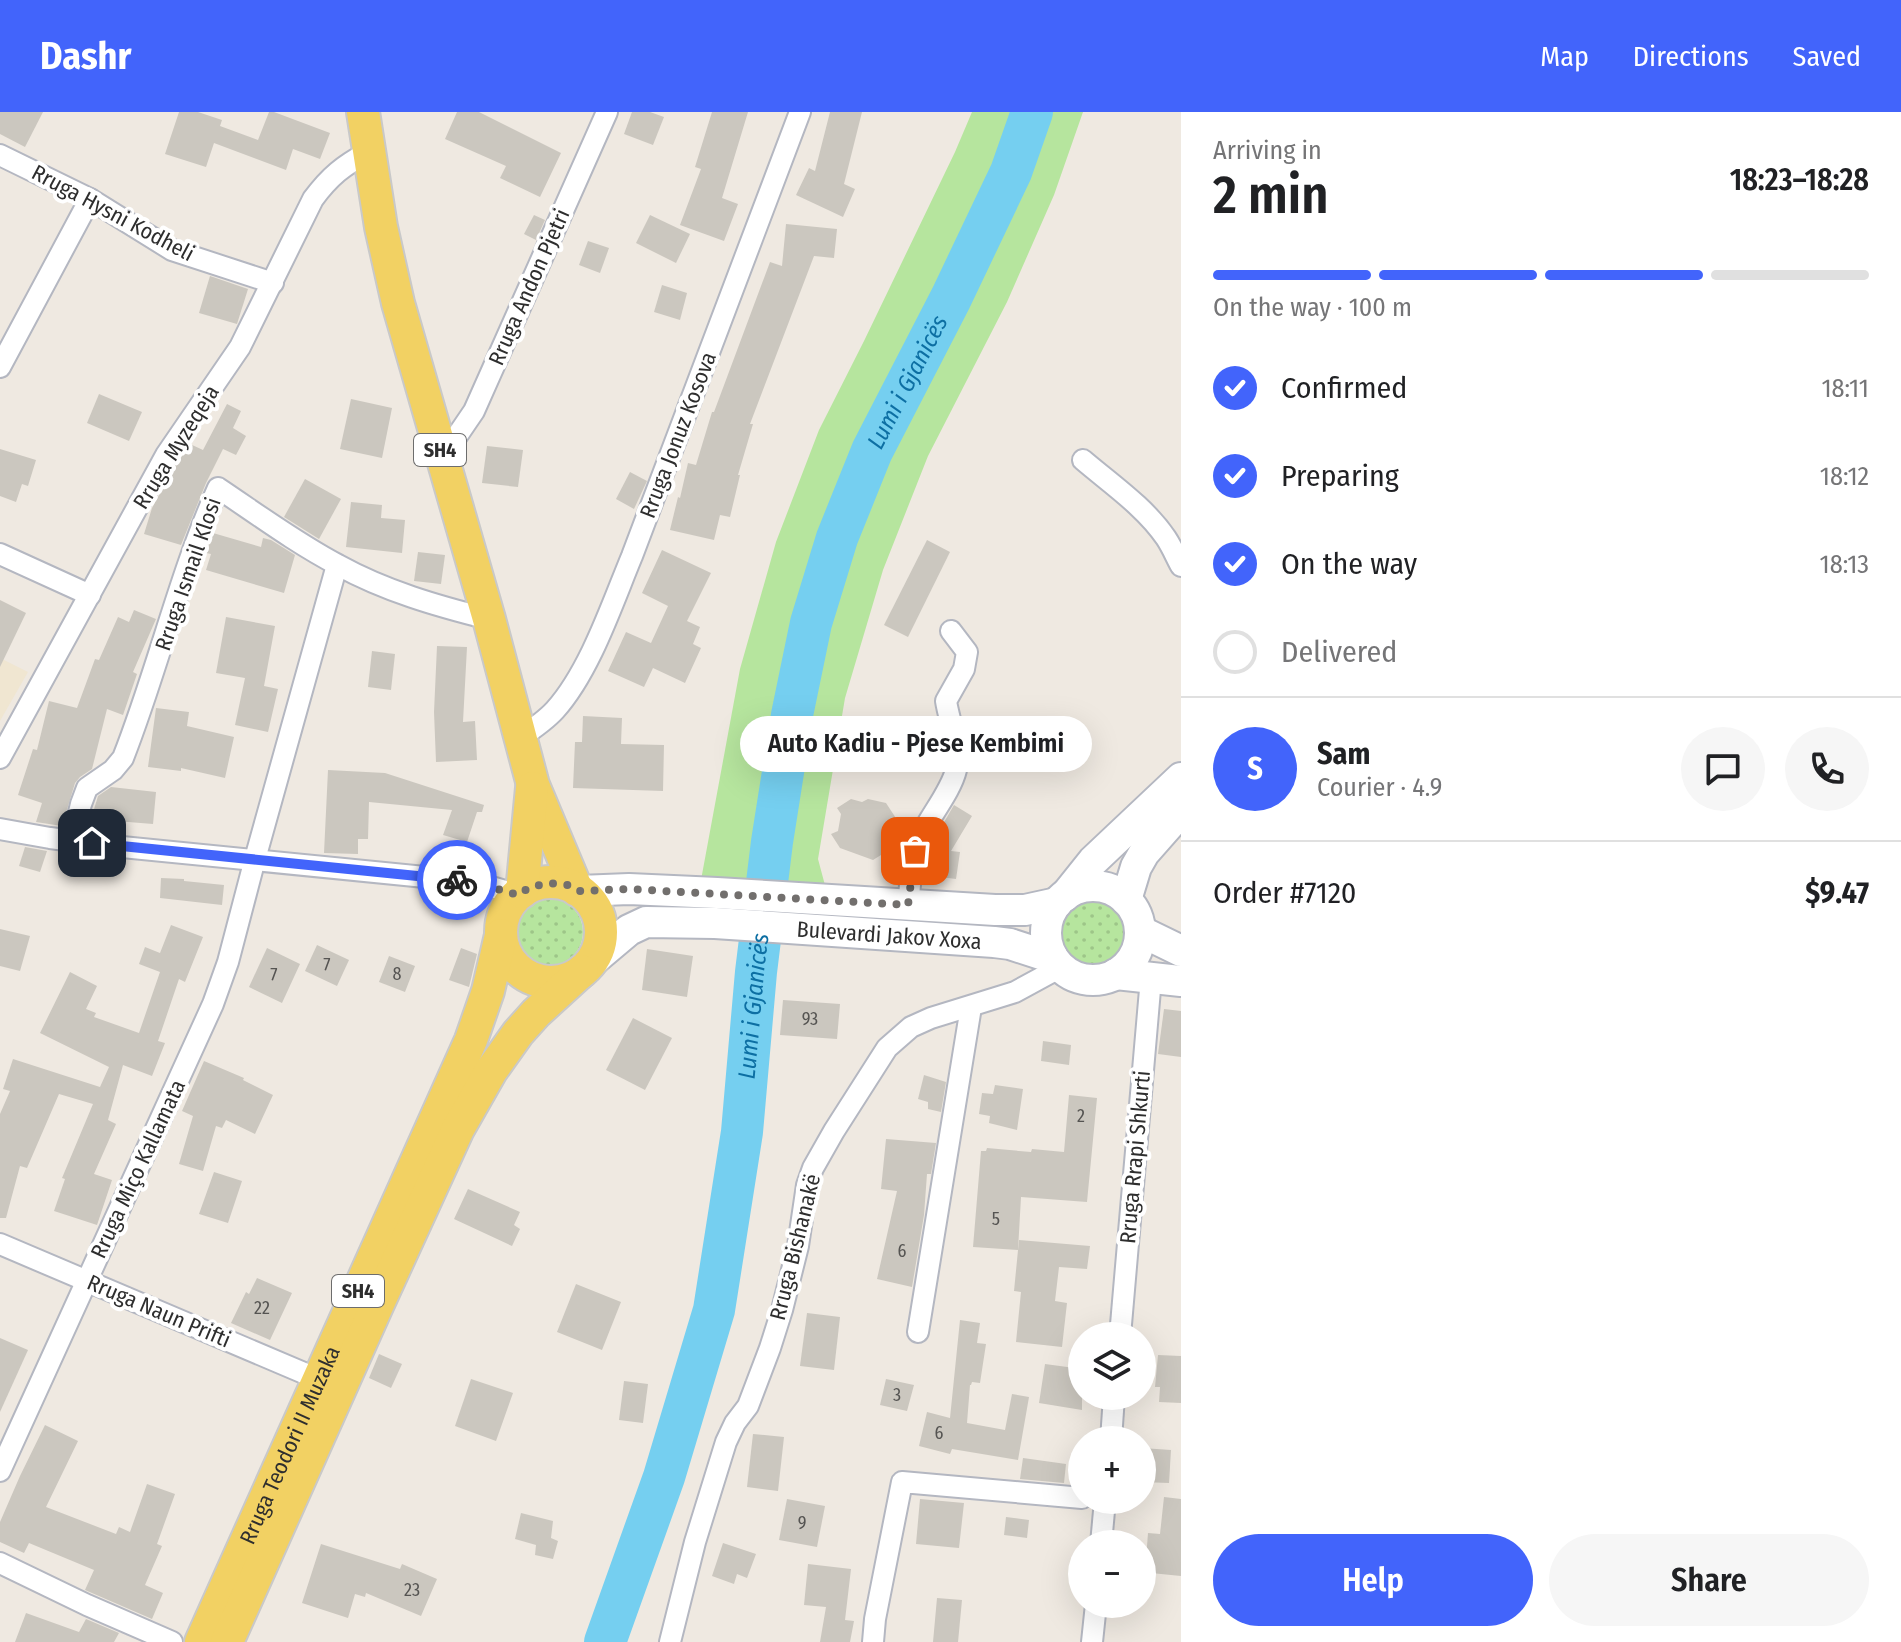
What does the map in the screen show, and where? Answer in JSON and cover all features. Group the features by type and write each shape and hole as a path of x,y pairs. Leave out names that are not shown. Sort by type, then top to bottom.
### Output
{"main road":[{"name":"SH4","path":"363,112 381,227 398,303 489,619 533,785 578,891 592,904 600,921 600,939 586,967"},
{"path":"1061,899 1085,887 1096,886 1107,888 1126,900 1136,914 1140,931 1136,951 1125,968 1107,978 1087,980 1069,973 1057,963 1048,948 1046,936 1051,913 1061,899 1093,861 1181,778"},
{"name":"SH4","path":"501,935 503,917 520,893 533,785"},
{"path":"1126,900 1136,867 1144,853 1181,811"},
{"path":"520,893 530,887 549,883 568,885 578,891"},
{"name":"Bulevardi Jakov Xoxa","path":"578,891 629,889 716,908 804,914 1010,944 1057,963"},
{"name":"Bulevardi Jakov Xoxa","path":"804,914 908,905 1025,910 1061,899"},
{"name":"Bulevardi Jakov Xoxa","path":"586,967 629,930 646,922 716,908"},
{"path":"1140,931 1181,951"},
{"path":"501,935 505,952 512,963 531,977 554,982 572,977 586,967"},
{"name":"Rruga Teodori II Muzaka","path":"201,1642 471,1040 488,991 501,935"},
{"name":"Rruga Teodori II Muzaka","path":"227,1642 470,1106 518,1033 586,967"},
{"path":"1116,974 1181,981"}],"street":[{"name":"Rruga Andon Pjetri","path":"442,458 474,411 607,112"},
{"name":"Rruga Jonuz Kosova","path":"521,737 544,721 566,697 602,628 643,528 800,112"},
{"name":"Rruga Myzeqeja","path":"0,758 166,455 240,347 313,199 327,179 368,152"},
{"name":"Rruga Hysni Kodheli","path":"0,155 90,199 172,250 273,283"},
{"path":"0,367 90,199"},
{"path":"1083,460 1150,520 1165,537 1181,566"},
{"name":"Rruga Ismail Klosi","path":"72,841 87,788 113,770 123,758 188,565 218,488 337,565 423,601 489,619"},
{"path":"0,554 90,595"},
{"name":"Rruga Miço Kallamata","path":"0,1471 213,1004 228,962 337,565"},
{"name":"Bulevardi Jakov Xoxa","path":"908,905 919,838 957,767 946,701 964,669 967,652 951,631"},
{"path":"0,829 72,841 455,880 520,893"},
{"name":"Rruga Bishanakë","path":"670,1642 695,1542 726,1442 748,1406 782,1310 813,1168 887,1048 911,1027 1015,992 1057,963"},
{"name":"Rruga Rrapi Shkurti","path":"1121,1322 1151,978"},
{"path":"918,1332 971,1007"},
{"name":"Rruga Naun Prifti","path":"0,1244 318,1379"},
{"path":"873,1642 902,1482 1068,1497"},
{"path":"0,1563 172,1642"},
{"path":"1092,1642 1095,1618"}],"shaded area":[{"path":"0,658 28,672 0,721"}],"green space":[{"path":"972,112 1083,112 1054,195 1007,302 928,456 883,570 845,698 818,859 826,889 701,880 740,669 776,542 819,430"},
{"path":"549,898 573,908 583,932 573,956 549,966 525,956 515,932 525,908"},
{"path":"1092,899 1116,909 1126,933 1116,957 1092,967 1068,957 1058,933 1068,909"}],"building":[{"path":"0,112 43,112 25,147 0,134"},
{"path":"179,112 198,112 222,120 220,126 258,140 269,112 330,133 320,159 293,149 286,170 214,143 206,167 165,154"},
{"path":"457,112 479,112 561,153 540,197 500,178 506,166 445,139"},
{"path":"632,112 650,112 664,117 653,145 624,134"},
{"path":"712,112 748,112 722,198 738,204 724,241 680,225 701,169 695,167"},
{"path":"830,112 862,112 844,184 855,189 843,217 796,195 809,168 815,171"},
{"path":"534,215 545,220 536,240 524,234"},
{"path":"650,215 690,234 676,263 636,243"},
{"path":"786,224 837,229 834,258 814,256 750,424 753,424 730,517 720,515 714,540 670,530 688,463 696,465 712,412 770,262 782,266"},
{"path":"588,241 609,248 600,273 579,265"},
{"path":"210,276 248,289 237,324 199,313"},
{"path":"662,285 687,293 680,320 654,312"},
{"path":"99,394 142,412 129,441 87,423"},
{"path":"351,399 392,408 382,458 340,449"},
{"path":"227,404 241,411 233,428 246,436 236,455 223,449 181,545 144,534 152,508 177,462 190,444 203,450"},
{"path":"487,446 523,450 518,487 482,483"},
{"path":"0,449 36,460 28,486 22,484 16,502 0,496"},
{"path":"630,472 647,481 634,509 616,499"},
{"path":"305,479 341,499 319,539 284,517"},
{"path":"351,502 382,505 381,518 405,520 402,553 346,547"},
{"path":"213,533 261,547 263,538 271,540 295,555 284,593 206,570 211,554 206,553"},
{"path":"927,540 950,552 908,637 884,625"},
{"path":"662,550 711,573 687,621 700,627 693,644 701,648 685,683 653,668 644,687 608,671 626,632 651,643 668,606 642,593"},
{"path":"418,552 445,555 441,584 414,581"},
{"path":"0,600 26,613 0,667"},
{"path":"134,610 156,619 133,672 137,674 123,715 107,709 92,769 75,783 62,826 36,822 42,803 18,795 33,749 37,750 49,701 77,708 95,659 99,660 118,617 129,622"},
{"path":"226,617 275,626 264,686 278,689 268,732 235,725 245,678 216,673"},
{"path":"437,646 467,647 463,722 475,721 477,760 436,762 434,712"},
{"path":"372,651 395,654 391,690 368,687"},
{"path":"156,708 189,712 187,726 234,737 225,778 181,768 181,771 148,767"},
{"path":"583,716 622,718 621,744 664,745 663,791 573,788 575,742 582,742"},
{"path":"905,727 935,737 927,761 914,757 910,767 893,761"},
{"path":"328,770 385,773 484,805 482,812 477,812 467,842 443,835 452,810 369,802 368,839 358,839 358,854 324,853"},
{"path":"111,787 156,792 153,824 91,819 98,796"},
{"path":"851,799 886,803 907,835 905,840 873,860 840,848 831,834 838,831 841,814 837,808"},
{"path":"954,805 972,816 951,851 960,852 956,879 924,875 932,843"},
{"path":"25,847 47,851 40,872 19,866"},
{"path":"161,878 224,885 222,905 160,898"},
{"path":"171,925 203,937 185,982 179,979 158,1041 165,1043 152,1076 123,1065 108,1120 116,1124 94,1174 112,1180 97,1225 54,1211 65,1179 62,1178 93,1104 59,1094 27,1168 20,1166 6,1218 0,1218 0,1114 10,1091 3,1089 13,1059 100,1087 109,1067 40,1033 70,972 97,986 86,1009 96,1013 94,1017 139,1033 160,972 139,964 145,947 160,953"},
{"path":"0,929 30,936 20,971 0,966"},
{"path":"317,945 349,960 337,986 305,971"},
{"path":"267,948 300,964 282,1003 249,987"},
{"path":"461,948 477,954 469,987 449,980"},
{"path":"647,949 693,956 687,997 642,990"},
{"path":"389,956 415,966 405,992 379,982"},
{"path":"783,1000 840,1004 837,1039 780,1035"},
{"path":"1164,1009 1181,1011 1181,1057 1158,1054"},
{"path":"633,1018 672,1038 645,1090 606,1070"},
{"path":"1043,1041 1071,1045 1069,1065 1041,1061"},
{"path":"204,1061 244,1078 273,1095 255,1134 226,1120 222,1128 216,1126 203,1171 179,1164 193,1116 182,1111"},
{"path":"924,1075 946,1082 941,1112 928,1109 928,1102 918,1099"},
{"path":"995,1085 1023,1089 1017,1130 989,1123 990,1116 979,1114 982,1093 993,1094"},
{"path":"1069,1095 1097,1098 1087,1202 1021,1197 1018,1250 973,1247 981,1151 987,1148 1064,1152"},
{"path":"886,1139 936,1143 931,1174 927,1174 924,1215 912,1287 877,1279 897,1191 881,1189"},
{"path":"214,1172 242,1181 228,1223 199,1214"},
{"path":"468,1189 520,1212 514,1225 520,1229 512,1246 454,1219"},
{"path":"1019,1240 1090,1246 1087,1269 1059,1267 1055,1301 1067,1303 1062,1347 1016,1342 1021,1292 1014,1291"},
{"path":"257,1278 292,1293 270,1340 231,1323 246,1292 249,1294"},
{"path":"576,1284 621,1302 602,1350 557,1332"},
{"path":"807,1313 840,1317 834,1370 800,1366"},
{"path":"960,1320 980,1323 977,1343 986,1344 980,1383 972,1382 970,1385 967,1423 1005,1430 1012,1394 1029,1397 1018,1460 952,1449 950,1454 919,1446 927,1412 950,1418"},
{"path":"0,1338 28,1350 0,1412"},
{"path":"379,1354 402,1364 391,1388 369,1378"},
{"path":"1158,1355 1181,1356 1181,1403 1159,1402 1160,1387 1156,1387"},
{"path":"1045,1364 1068,1367 1068,1408 1039,1403"},
{"path":"471,1379 513,1393 496,1441 455,1426"},
{"path":"886,1379 914,1385 907,1411 880,1405"},
{"path":"624,1381 648,1384 643,1423 619,1420"},
{"path":"45,1425 78,1441 46,1507 116,1534 119,1527 130,1532 147,1484 175,1494 157,1544 162,1546 145,1585 163,1593 152,1619 85,1590 94,1570 29,1543 24,1553 0,1542 0,1522"},
{"path":"753,1434 784,1437 778,1491 747,1487"},
{"path":"1156,1449 1171,1450 1169,1483 1156,1483"},
{"path":"1023,1458 1066,1464 1064,1483 1020,1479"},
{"path":"1164,1497 1181,1499 1181,1576 1156,1574 1156,1534 1160,1534"},
{"path":"787,1499 825,1506 817,1547 779,1540"},
{"path":"920,1499 964,1503 959,1548 916,1544"},
{"path":"521,1513 553,1521 551,1538 558,1541 553,1559 535,1555 536,1545 515,1539"},
{"path":"1006,1517 1029,1520 1027,1538 1004,1535"},
{"path":"723,1543 756,1554 747,1578 737,1574 734,1584 712,1576"},
{"path":"321,1544 400,1569 402,1564 437,1579 421,1616 366,1593 365,1597 355,1594 348,1618 302,1603"},
{"path":"808,1564 851,1569 845,1620 854,1621 850,1642 820,1642 826,1607 804,1605"},
{"path":"937,1598 962,1600 958,1642 933,1642"},
{"path":"26,1613 79,1632 86,1619 119,1633 114,1642 15,1642"}],"waterway":[{"name":"Lumi i Gjanicës","path":"605,1642 664,1477 714,1310 742,1132 756,972 772,842 792,715 811,623 837,538 872,451 951,298 1011,172 1032,112"}],"way so far":[{"path":"457,880 518,895 540,884 559,883 579,891 629,889 908,905 915,851"}],"place":[{"name":"Auto Kadiu - Pjese Kembimi","path":"915,851"}],"route":[{"path":"92,843 457,880"}]}
